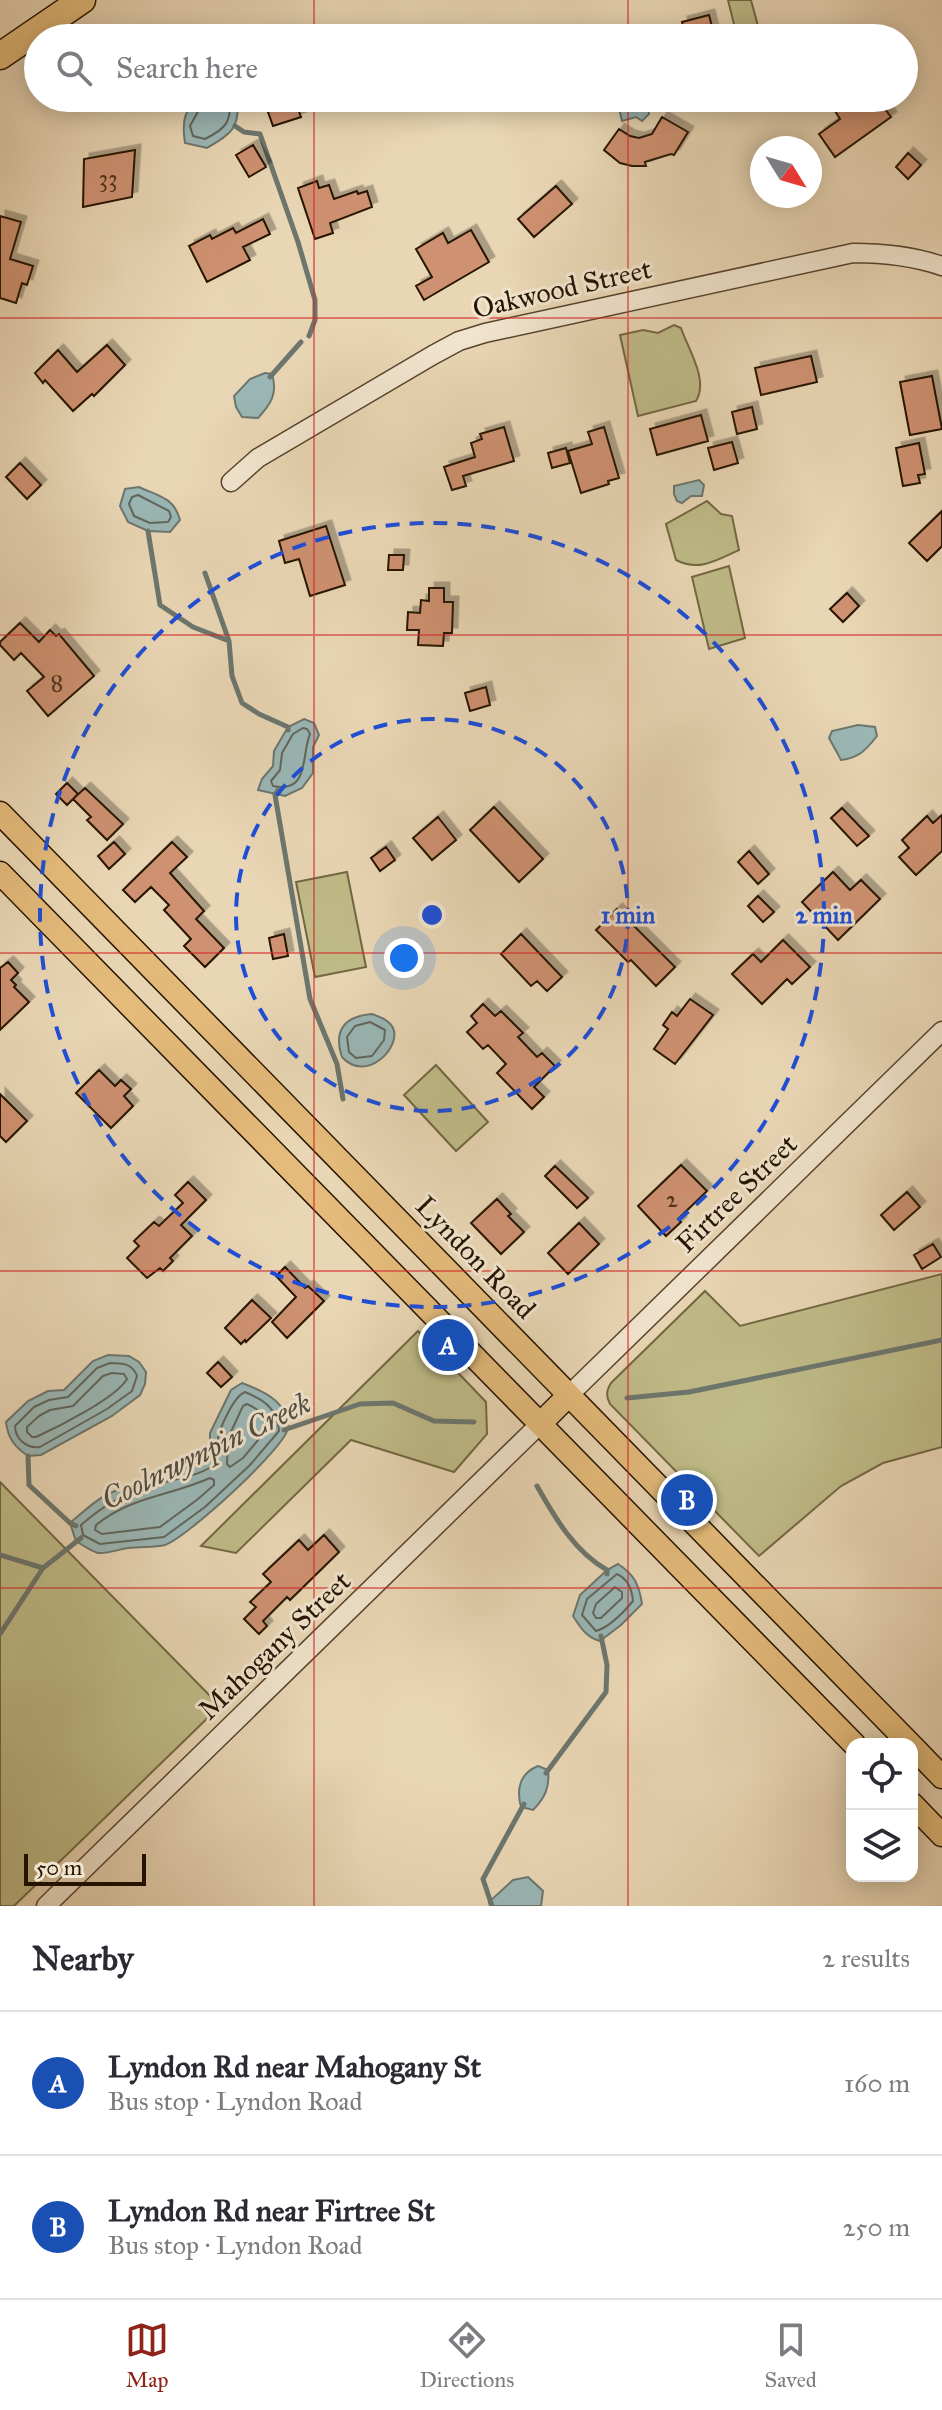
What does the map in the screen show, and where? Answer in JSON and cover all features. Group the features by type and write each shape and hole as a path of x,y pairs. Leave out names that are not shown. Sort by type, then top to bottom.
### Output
{"highway":[{"path":"42,24 67,4"},
{"path":"0,56 24,39"},
{"path":"0,63 24,39"}],"main road":[{"name":"Lyndon Road","path":"0,813 904,1738"},
{"path":"0,873 848,1738"},
{"path":"541,1423 569,1395"},
{"name":"Lyndon Road","path":"918,1752 942,1777"},
{"path":"918,1810 942,1835"}],"street":[{"name":"Oakwood Street","path":"231,482 258,458 433,355 459,341 485,333 853,253 883,253 942,266"},
{"name":"Firtree Street","path":"569,1395 942,1031"},
{"name":"Mahogany Street","path":"46,1906 541,1423"}],"shaded area":[{"path":"728,0 751,0 757,24 734,24"},
{"path":"674,325 681,328 699,374 696,401 638,416 620,335 643,330 658,333"},
{"path":"707,501 721,514 732,516 739,550 700,565 676,560 666,524"},
{"path":"729,566 745,638 709,649 692,577"},
{"path":"347,872 366,967 315,977 296,882"},
{"path":"436,1065 488,1122 456,1151 404,1095"},
{"path":"942,1274 942,1447 883,1463 841,1486 759,1556 610,1404 607,1391 611,1383 705,1291 740,1326"},
{"path":"418,1331 486,1402 487,1434 454,1472 351,1440 236,1553 201,1546"},
{"path":"0,1482 220,1706 14,1906 0,1906"}],"water":[{"path":"187,112 237,112 232,130 207,148 185,143"},
{"path":"620,112 649,112 642,121 636,117 622,121"},
{"path":"265,373 272,374 274,381 270,403 258,418 242,417 234,396 250,379"},
{"path":"699,480 704,485 702,496 691,496 682,503 677,501 674,486"},
{"path":"139,487 174,506 180,520 170,532 148,531 128,522 120,506 125,489"},
{"path":"304,719 314,723 319,735 313,747 313,773 302,788 285,796 258,790 262,779 273,766 274,751 288,727"},
{"path":"858,725 875,727 877,736 862,752 841,760 829,738 832,731"},
{"path":"372,1014 384,1019 393,1028 392,1044 380,1060 371,1065 361,1067 351,1064 342,1057 340,1032 348,1021"},
{"path":"108,1355 129,1356 139,1362 146,1372 140,1395 112,1416 41,1455 28,1456 19,1449 10,1438 6,1422 28,1401 48,1391 64,1390 93,1361"},
{"path":"242,1383 272,1398 287,1418 284,1437 255,1471 193,1527 165,1545 98,1553 76,1541 70,1523 101,1498 210,1458 210,1433 231,1390"},
{"path":"618,1564 635,1581 642,1604 600,1641 587,1634 573,1616 580,1595"},
{"path":"538,1766 548,1770 546,1792 533,1810 521,1807 519,1794 523,1777"},
{"path":"528,1877 543,1891 541,1906 490,1906 489,1902 513,1880"}],"building":[{"path":"709,15 711,24 682,24"},
{"path":"268,112 299,112 301,117 273,126"},
{"path":"836,112 887,112 891,117 835,157 819,134 840,119"},
{"path":"662,117 688,132 674,155 645,162 646,166 632,166 620,163 604,150 619,129 639,138 652,134"},
{"path":"253,145 266,167 249,177 236,155"},
{"path":"135,150 132,197 83,207 84,159"},
{"path":"908,153 921,165 908,179 896,167"},
{"path":"317,181 319,188 329,185 334,199 367,191 372,207 330,223 333,233 315,239 298,188"},
{"path":"556,186 572,204 534,237 518,219"},
{"path":"0,216 21,222 10,259 33,266 27,285 22,283 16,303 0,298"},
{"path":"263,219 270,234 243,247 250,260 207,282 189,246 233,228 236,233"},
{"path":"471,230 489,262 424,300 416,286 432,277 416,249 443,233 448,243"},
{"path":"107,345 125,365 94,396 92,394 73,411 35,373 58,350 77,372"},
{"path":"811,356 817,382 761,395 755,368"},
{"path":"932,376 942,429 910,435 900,382"},
{"path":"752,407 757,429 737,434 732,412"},
{"path":"701,415 708,441 657,455 650,429"},
{"path":"504,427 514,461 463,476 466,486 452,490 444,467 475,457 471,443 482,439 480,434"},
{"path":"604,427 619,478 581,493 568,451 592,444 588,432"},
{"path":"732,442 738,463 714,470 708,448"},
{"path":"919,443 925,474 918,475 920,483 903,486 896,448"},
{"path":"566,448 570,463 552,468 548,453"},
{"path":"20,463 41,485 27,499 6,477"},
{"path":"942,511 942,546 927,561 909,543"},
{"path":"326,526 345,585 310,596 299,559 285,563 279,541"},
{"path":"389,555 404,555 403,570 388,570"},
{"path":"429,588 444,588 444,602 453,602 452,633 444,633 443,646 418,645 419,630 407,630 408,612 420,613 421,600 429,601"},
{"path":"847,593 859,606 843,622 830,609"},
{"path":"20,623 39,642 50,630 56,636 59,634 94,676 48,716 27,691 44,677 21,653 14,660 0,645"},
{"path":"486,687 490,705 470,711 465,693"},
{"path":"67,783 78,794 67,805 56,794"},
{"path":"85,788 123,824 107,840 87,820 91,817 73,799"},
{"path":"494,807 543,859 519,882 470,830"},
{"path":"842,808 869,836 857,846 831,818"},
{"path":"942,815 942,851 916,875 899,857 909,848 902,840 927,816 933,823"},
{"path":"438,817 456,840 432,860 413,838"},
{"path":"114,842 125,854 109,869 98,856"},
{"path":"172,842 187,857 170,873 204,911 196,919 224,948 205,967 184,946 191,939 164,910 169,905 151,887 135,902 123,890"},
{"path":"386,847 395,860 380,871 371,858"},
{"path":"749,851 769,874 758,884 738,862"},
{"path":"833,872 850,890 861,880 880,899 838,940 802,902"},
{"path":"758,896 774,912 763,922 748,906"},
{"path":"617,909 675,967 656,986 596,930"},
{"path":"284,934 288,956 273,959 269,938"},
{"path":"521,934 562,977 547,991 537,981 531,986 501,954"},
{"path":"783,940 810,967 792,984 787,979 762,1004 732,974 753,954 761,962"},
{"path":"8,962 18,973 11,980 16,985 14,987 29,1002 0,1030 0,968"},
{"path":"690,999 713,1015 675,1064 654,1049 668,1029 663,1025 672,1012 677,1016"},
{"path":"483,1004 495,1016 501,1011 523,1033 518,1037 537,1057 542,1053 555,1066 534,1087 544,1097 532,1109 497,1073 506,1064 488,1045 483,1049 467,1032 477,1023 471,1016"},
{"path":"99,1070 115,1086 121,1080 131,1089 124,1096 133,1106 111,1128 76,1093"},
{"path":"0,1094 27,1121 6,1142 0,1136"},
{"path":"681,1165 707,1191 678,1219 681,1222 666,1236 638,1206"},
{"path":"555,1166 588,1198 577,1208 545,1176"},
{"path":"188,1182 206,1200 181,1225 192,1236 170,1258 173,1261 163,1271 160,1268 147,1278 127,1258 139,1246 134,1241 154,1222 159,1226 183,1203 175,1195"},
{"path":"907,1192 920,1207 894,1230 881,1215"},
{"path":"497,1199 524,1232 501,1254 471,1223"},
{"path":"579,1223 599,1244 568,1274 548,1253"},
{"path":"933,1244 941,1257 922,1269 914,1255"},
{"path":"285,1267 305,1288 308,1286 324,1301 287,1338 272,1322 296,1297 276,1276"},
{"path":"252,1300 271,1318 241,1344 225,1328"},
{"path":"218,1362 232,1377 221,1387 207,1373"},
{"path":"324,1535 339,1552 290,1600 287,1597 263,1621 267,1626 259,1634 244,1619 256,1607 250,1602 271,1582 263,1574 299,1540 308,1550"}],"waterway":[{"path":"235,126 244,132 260,134 315,300 315,320 309,336"},
{"path":"270,377 301,342"},
{"path":"148,531 160,605 193,627 229,641"},
{"path":"205,573 229,641 232,676 242,703 288,727 288,730"},
{"path":"278,790 275,795 310,999 337,1064 343,1099"},
{"name":"Coolnwynpin Creek","path":"627,1398 689,1392 942,1340"},
{"name":"Coolnwynpin Creek","path":"284,1430 360,1404 393,1403 434,1421 474,1422"},
{"path":"28,1456 29,1485 76,1526"},
{"path":"537,1486 567,1533 585,1554 607,1570 607,1574"},
{"name":"Coolnwynpin Creek","path":"0,1634 43,1568 81,1538"},
{"path":"0,1555 43,1568"},
{"path":"546,1773 606,1692 607,1665 601,1636"},
{"path":"492,1906 483,1879 524,1804"}],"place":[{"name":"Lyndon Rd near Mahogany St","path":"448,1345"},
{"name":"Lyndon Rd near Firtree St","path":"687,1500"}]}
